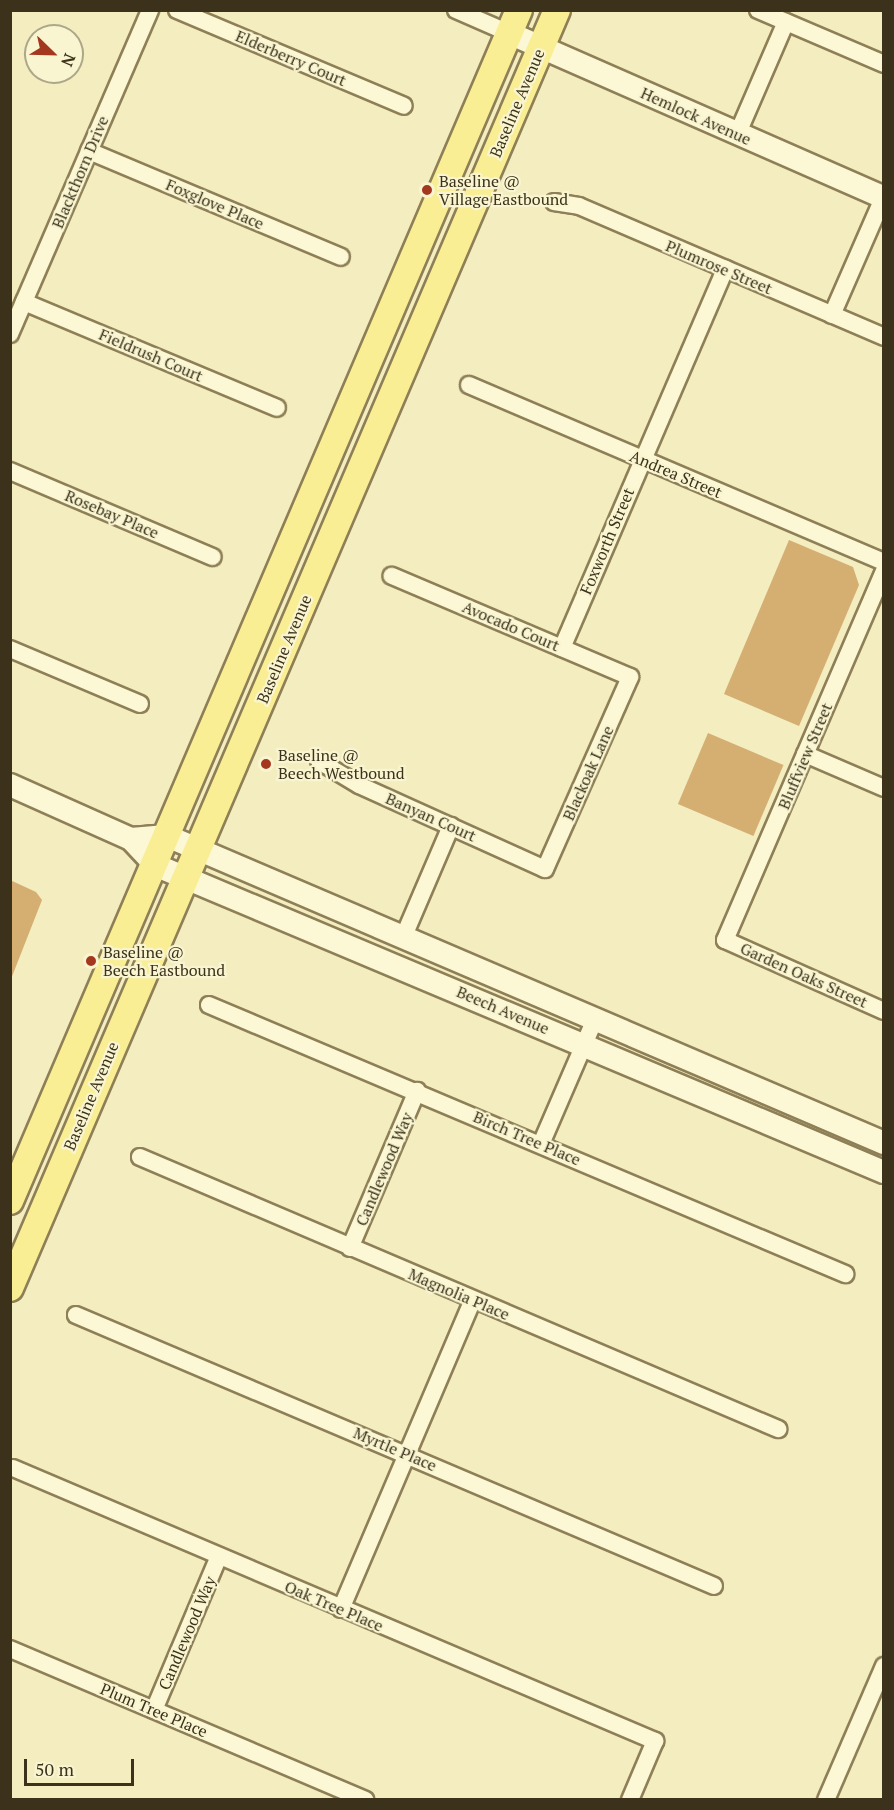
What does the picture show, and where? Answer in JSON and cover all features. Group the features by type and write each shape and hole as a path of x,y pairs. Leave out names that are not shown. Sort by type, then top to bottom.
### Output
{"main road":[{"name":"Baseline Avenue","path":"10,1288 557,10"},
{"name":"Hemlock Avenue","path":"514,22 541,47 883,198"},
{"name":"Baseline Avenue","path":"10,1201 514,22"},
{"name":"Beech Avenue","path":"10,785 131,839 154,865 884,1172"},
{"name":"Beech Avenue","path":"131,839 167,836 884,1143"}],"street":[{"name":"Blackthorn Drive","path":"10,334 150,10"},
{"name":"Elderberry Court","path":"177,10 404,106"},
{"path":"456,10 514,22"},
{"path":"758,10 884,64"},
{"path":"738,135 786,22"},
{"name":"Foxglove Place","path":"89,151 341,257"},
{"path":"832,315 883,198"},
{"name":"Plumrose Street","path":"554,202 579,206 884,337"},
{"name":"Foxworth Street","path":"562,648 725,269"},
{"name":"Fieldrush Court","path":"24,302 277,408"},
{"name":"Andrea Street","path":"469,385 884,562"},
{"name":"Rosebay Place","path":"10,471 213,557"},
{"name":"Bluffview Street","path":"726,940 884,571"},
{"name":"Avocado Court","path":"392,576 630,677"},
{"path":"10,649 140,704"},
{"name":"Blackoak Lane","path":"545,868 630,677"},
{"path":"805,754 884,788"},
{"name":"Banyan Court","path":"319,761 359,784 545,868"},
{"path":"403,938 451,826"},
{"name":"Garden Oaks Street","path":"726,940 884,1011"},
{"name":"Birch Tree Place","path":"209,1005 417,1091 845,1274"},
{"path":"541,1144 595,1019"},
{"name":"Candlewood Way","path":"350,1248 417,1091"},
{"name":"Magnolia Place","path":"140,1157 778,1429"},
{"path":"341,1609 473,1300"},
{"name":"Myrtle Place","path":"76,1315 714,1586"},
{"name":"Oak Tree Place","path":"13,1468 655,1741 630,1800"},
{"name":"Candlewood Way","path":"154,1710 219,1556"},
{"name":"Plum Tree Place","path":"10,1649 365,1800"},
{"path":"826,1800 884,1666"}],"building":[{"path":"789,540 853,567 859,585 799,726 724,694"},
{"path":"708,733 783,765 753,836 678,804"},
{"path":"10,880 36,892 42,900 11,979"}],"place":[{"name":"Baseline @ Village Eastbound","path":"427,190"},
{"name":"Baseline @ Beech Westbound","path":"266,764"},
{"name":"Baseline @ Beech Eastbound","path":"91,961"}]}
